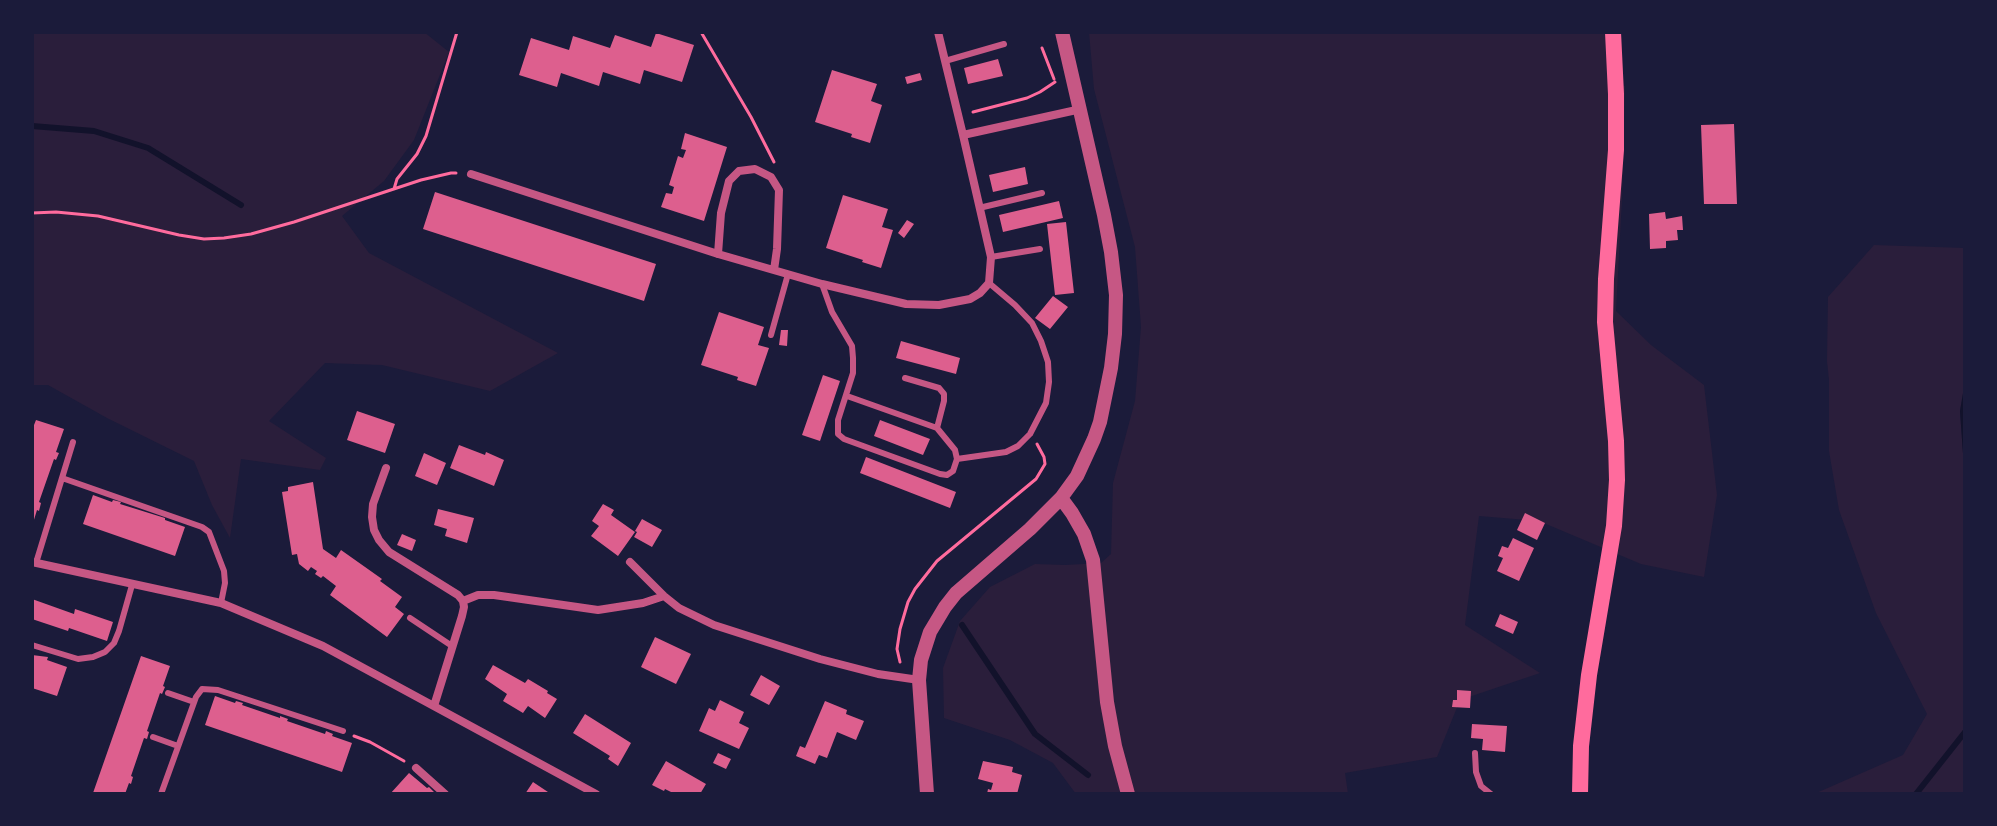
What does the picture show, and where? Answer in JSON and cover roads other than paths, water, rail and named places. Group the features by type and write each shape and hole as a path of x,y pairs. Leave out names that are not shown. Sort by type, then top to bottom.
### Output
{"main road":[{"path":"1580,794 1582,731 1614,526 1617,480 1605,322 1616,150 1613,32"}],"street":[{"path":"471,174 718,254 822,284 906,304 939,305 970,299 989,283 991,257 938,32"},
{"path":"927,794 919,680 924,646 930,632 945,607 965,584 1030,529 1061,498 1077,476 1100,422 1111,368 1116,295 1111,252 1062,32"},
{"path":"963,135 1081,109"},
{"path":"718,254 721,213 729,181 746,169 755,169 775,182 780,199 774,270"},
{"path":"386,468 373,504 374,530 379,540 389,552 463,601 462,616 434,706"},
{"path":"1061,498 1084,534 1093,560 1107,702 1128,794"},
{"path":"34,562 221,603 323,646 596,794"},
{"path":"630,562 664,596 692,615 820,659 919,680"},
{"path":"463,601 478,595 494,595 598,610 643,603 664,596"},
{"path":"416,768 445,794"}],"lane":[{"path":"945,61 1004,44"},
{"path":"979,208 1042,193"},
{"path":"991,257 1040,249"},
{"path":"771,335 788,274"},
{"path":"957,459 1006,452 1018,446 1030,434 1046,403 1048,362 1041,341 1032,323 989,283"},
{"path":"822,284 832,312 852,346 853,373 837,427 838,434 844,439 940,474 947,475 953,471 957,459 955,450 937,428 847,396"},
{"path":"905,378 939,388 944,394 937,428"},
{"path":"34,562 73,442"},
{"path":"62,478 209,532 224,571 221,603"},
{"path":"32,645 78,659 105,652 114,643 119,631 132,585"},
{"path":"410,618 452,646"},
{"path":"161,794 194,702 202,689 218,690 343,731"},
{"path":"168,693 194,702"},
{"path":"153,737 178,746"},
{"path":"1475,753 1476,772 1481,786 1491,794"}],"waterway":[{"path":"32,126 94,131 148,148 241,205"},
{"path":"962,625 1035,734 1088,775"},
{"path":"1916,794 1965,732"}]}
